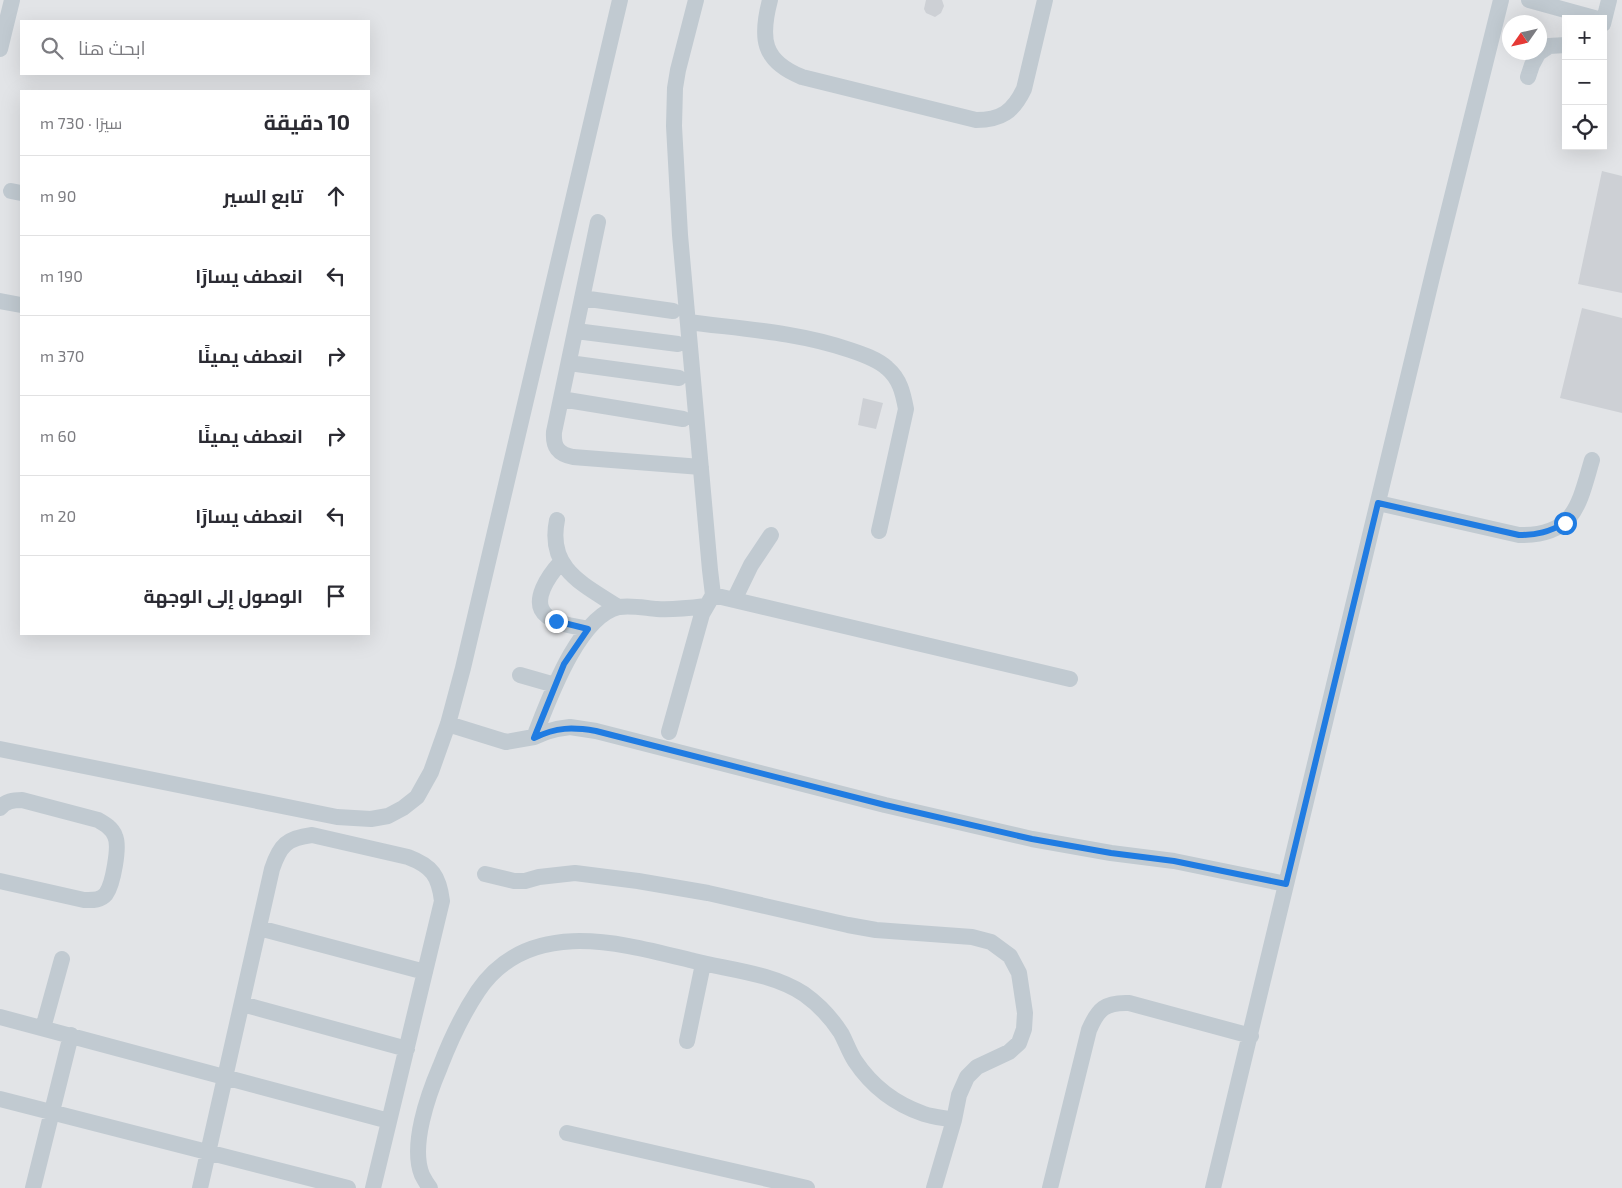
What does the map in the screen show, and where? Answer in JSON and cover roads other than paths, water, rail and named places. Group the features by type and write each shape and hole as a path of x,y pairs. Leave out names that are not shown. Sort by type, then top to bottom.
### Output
{"lane":[{"path":"0,50 12,0"},
{"path":"0,749 318,814 346,818 371,819 388,816 403,808 417,797 431,772 448,724 464,668 620,0"},
{"path":"669,732 702,614 710,600 701,467 680,235 674,107 678,70 696,0"},
{"path":"770,0 764,32 767,47 775,61 787,71 802,77 976,120 989,120 1000,117 1011,110 1024,89 1045,0"},
{"path":"1213,1188 1434,269 1501,0"},
{"path":"1529,0 1581,15"},
{"path":"1604,15 1610,0"},
{"path":"1547,47 1562,45"},
{"path":"1528,77 1535,60"},
{"path":"598,222 561,399 554,440 555,447 566,456 701,467"},
{"path":"582,298 673,311"},
{"path":"0,301 20,305"},
{"path":"688,322 820,341 866,356 887,368 897,380 904,394 906,409 879,531"},
{"path":"576,331 678,344"},
{"path":"569,364 679,378"},
{"path":"561,399 683,419"},
{"path":"1378,503 1519,535 1535,535 1551,531 1565,523 1575,511 1582,496 1592,460"},
{"path":"557,520 554,534 555,548 561,562 581,583 618,607"},
{"path":"734,600 751,565 771,535"},
{"path":"561,562 544,586 540,606 544,613 556,621 588,629"},
{"path":"534,738 564,664 596,619 618,607 673,609 710,600 734,600 1070,679"},
{"path":"520,675 556,685"},
{"path":"448,724 506,742 534,738 546,732 570,727 596,731 885,805 1032,839 1111,853 1174,861 1286,884"},
{"path":"0,808 13,800 22,800 98,820 108,826 115,835 118,846 110,885 105,895 95,901 0,881"},
{"path":"200,1188 276,856 284,844 296,837 312,835 408,857 422,862 434,872 441,886 442,901 373,1188"},
{"path":"485,874 514,881 575,873 638,881 708,893 876,930 972,938 991,942 1010,956 1019,973 1025,1013 1024,1029 1019,1043 1009,1052 976,1067 967,1077 959,1095 954,1120 934,1188"},
{"path":"259,928 425,972"},
{"path":"430,1188 422,1175 417,1152 420,1131 434,1082 453,1035 478,990 500,966 528,949 560,941 603,943 637,948 782,982 804,995 824,1012 841,1033 854,1060 873,1084 897,1102 924,1114 954,1120"},
{"path":"43,1028 62,958"},
{"path":"687,1041 703,964"},
{"path":"1050,1188 1088,1030 1101,1009 1115,1003 1129,1003 1251,1036"},
{"path":"242,1004 407,1049"},
{"path":"0,1016 390,1121"},
{"path":"32,1188 71,1035"},
{"path":"0,1099 348,1188"},
{"path":"567,1133 807,1188"}]}
